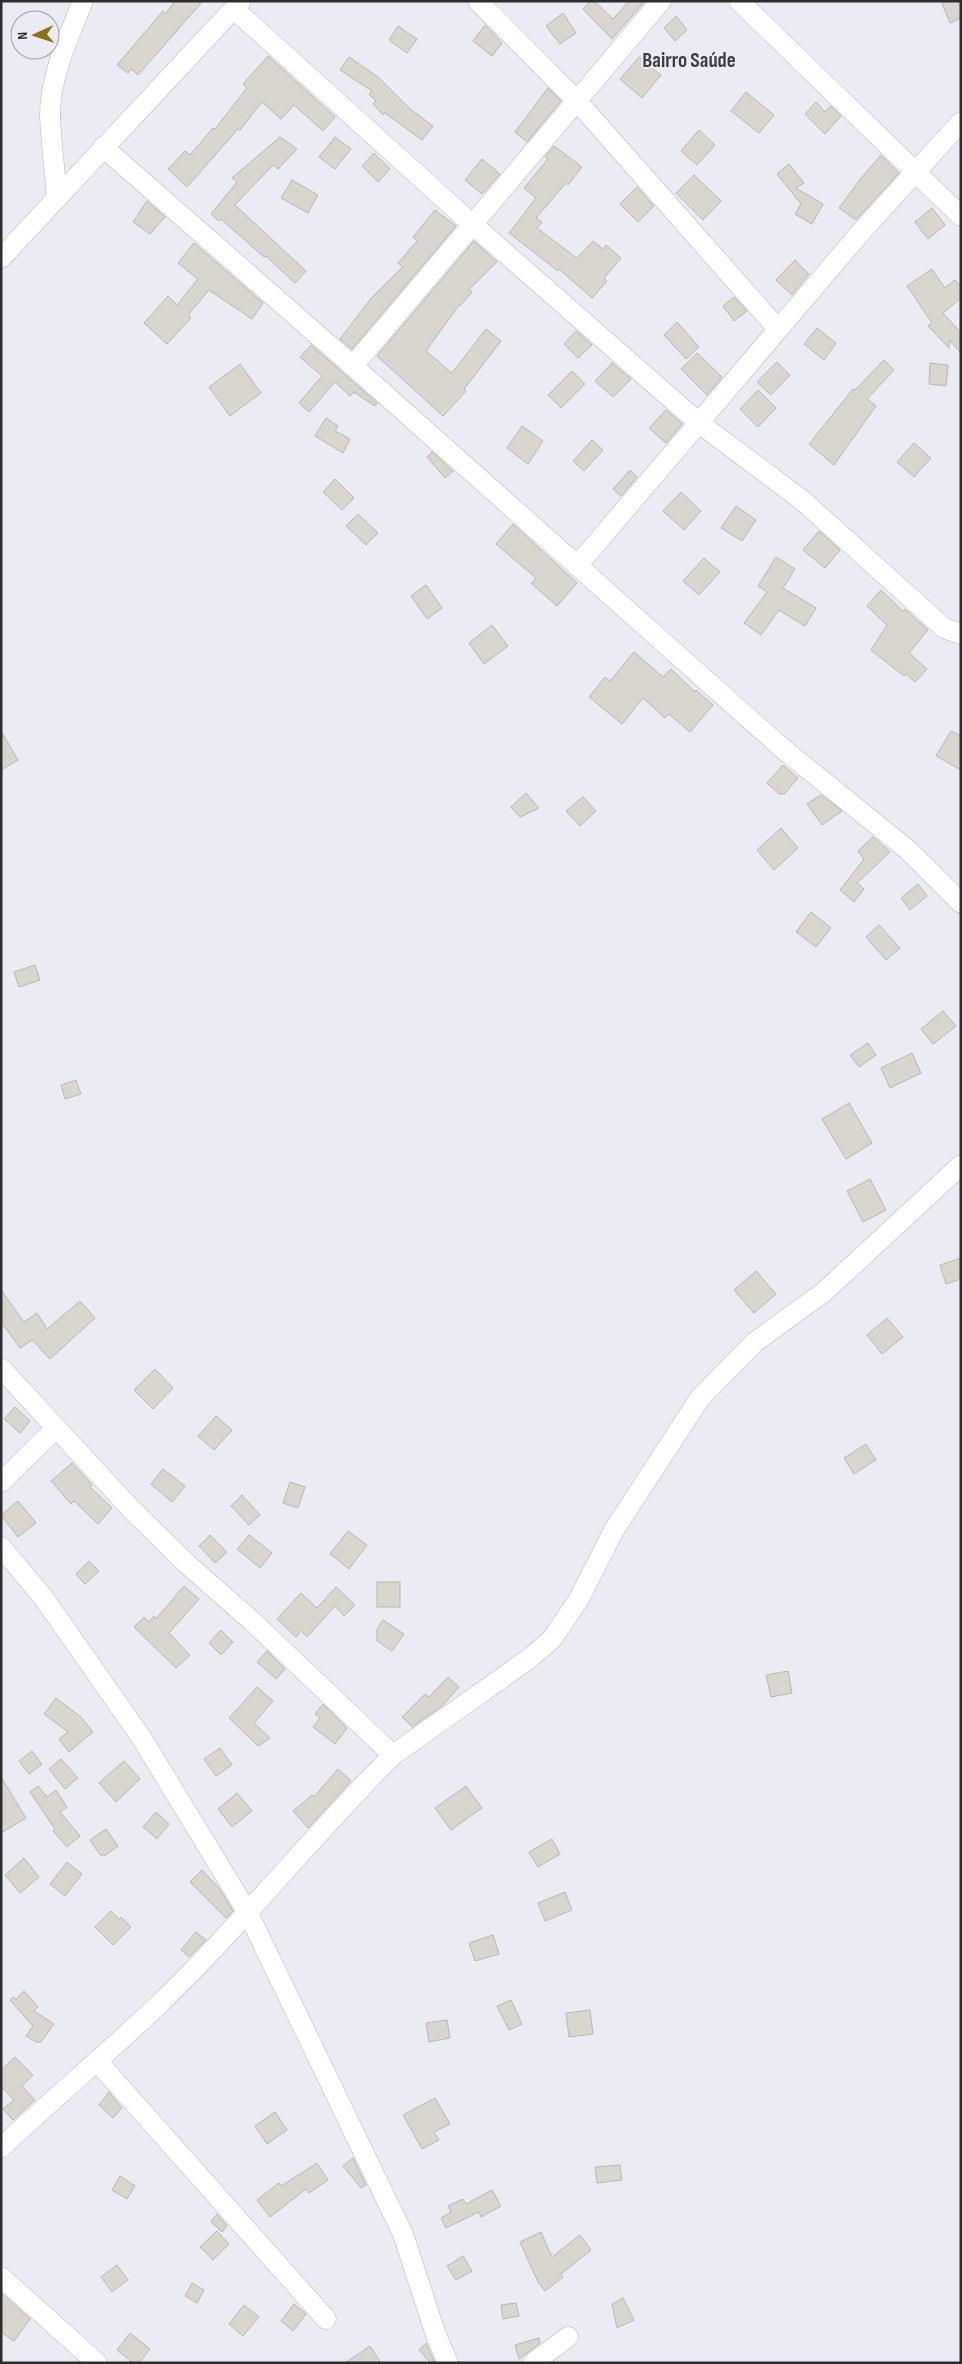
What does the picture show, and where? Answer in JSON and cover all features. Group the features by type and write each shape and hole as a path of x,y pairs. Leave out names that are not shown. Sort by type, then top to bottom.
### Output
{"street":[{"path":"57,199 50,114 60,67 83,1"},
{"path":"478,1 577,101 649,186 778,329"},
{"path":"354,366 661,1"},
{"path":"740,1 961,216"},
{"path":"1,258 238,5 472,224 699,423 802,500 944,628 961,634"},
{"path":"577,566 861,232 961,122"},
{"path":"103,147 354,366 782,748 908,850 961,903"},
{"path":"1,2148 156,2008 248,1913 336,1812 393,1755 530,1658 552,1639 579,1599 614,1530 700,1398 755,1342 824,1292 961,1164"},
{"path":"1,1368 131,1509 187,1564 252,1621 393,1755"},
{"path":"1,1482 56,1428"},
{"path":"1,1547 43,1597 141,1737 248,1913 403,2234 436,2335 448,2363"},
{"path":"96,2061 326,2319"},
{"path":"1,2277 97,2363"},
{"path":"533,2363 568,2337"}],"building":[{"path":"175,1 203,1 138,75 131,69 128,73 117,65 163,11 165,14"},
{"path":"590,1 594,1 613,19 629,1 645,1 612,39 583,9"},
{"path":"941,1 961,1 961,18 950,23"},
{"path":"563,13 576,33 560,44 546,26"},
{"path":"676,16 687,30 675,41 664,28"},
{"path":"485,25 502,43 492,56 473,41"},
{"path":"398,26 417,39 407,53 389,40"},
{"path":"268,56 335,117 323,131 294,105 281,119 262,102 240,130 238,129 187,187 168,169 185,151 190,155 213,128 215,129 247,88 243,84"},
{"path":"349,57 378,77 409,108 433,126 422,140 385,113 383,115 373,104 376,101 369,94 372,91 340,70"},
{"path":"639,57 661,75 642,98 620,79"},
{"path":"548,88 561,101 527,142 515,132"},
{"path":"746,92 774,115 759,133 731,111"},
{"path":"816,102 825,112 831,106 841,116 825,134 805,114"},
{"path":"699,130 715,145 697,165 681,151"},
{"path":"280,137 297,149 278,169 273,165 235,205 306,271 295,283 221,219 219,221 211,214 237,182 232,178"},
{"path":"335,137 351,149 335,169 319,157"},
{"path":"554,146 582,167 568,185 566,183 536,218 542,222 537,228 577,258 593,241 603,249 606,245 621,258 604,278 607,281 592,298 559,269 558,271 509,233 536,198 524,188 548,159 545,157"},
{"path":"374,153 390,169 378,182 362,166"},
{"path":"881,155 899,173 856,220 839,208"},
{"path":"482,159 500,174 482,194 465,180"},
{"path":"789,164 804,183 796,188 823,204 812,224 795,214 801,204 777,174"},
{"path":"694,175 721,201 703,220 676,193"},
{"path":"292,180 318,195 308,213 281,198"},
{"path":"637,187 654,206 638,222 620,204"},
{"path":"147,201 165,217 150,234 133,222"},
{"path":"932,208 945,225 928,239 915,222"},
{"path":"435,210 456,226 352,349 340,339 373,296 403,267 398,263 417,241 413,237"},
{"path":"474,241 497,262 469,290 472,292 459,305 426,351 452,373 486,329 501,341 464,389 466,391 443,416 377,356"},
{"path":"194,243 263,303 252,319 209,290 188,315 191,318 167,344 144,323 168,296 177,305 198,279 178,263"},
{"path":"795,260 809,274 792,295 776,280"},
{"path":"932,269 945,288 955,280 961,287 961,298 943,313 961,333 961,353 949,340 949,348 928,326 932,323 907,286"},
{"path":"734,297 747,311 734,321 723,306"},
{"path":"677,322 699,347 686,359 664,335"},
{"path":"817,328 836,343 824,360 804,344"},
{"path":"576,331 592,345 578,358 564,344"},
{"path":"311,345 377,403 375,406 354,392 350,396 335,382 309,412 299,403 322,376 300,357"},
{"path":"697,353 722,377 707,395 681,369"},
{"path":"884,360 894,370 867,399 876,406 834,465 809,444 853,389 855,390"},
{"path":"777,362 790,375 771,395 757,382"},
{"path":"612,363 631,379 613,397 595,381"},
{"path":"930,363 948,365 946,386 929,384"},
{"path":"240,364 261,393 230,416 209,387"},
{"path":"572,371 585,384 561,408 548,395"},
{"path":"758,390 776,408 758,427 740,409"},
{"path":"666,410 682,424 666,443 649,428"},
{"path":"326,418 338,426 335,431 350,439 343,453 315,436"},
{"path":"522,426 543,441 528,464 507,448"},
{"path":"592,440 603,450 584,471 573,461"},
{"path":"914,443 931,458 914,477 897,462"},
{"path":"432,452 453,471 445,478 427,457"},
{"path":"630,470 637,477 621,496 613,489"},
{"path":"335,479 354,498 342,510 323,492"},
{"path":"681,492 701,511 684,530 663,511"},
{"path":"736,506 756,520 742,541 721,528"},
{"path":"358,514 378,533 366,545 346,526"},
{"path":"513,524 577,583 557,606 531,583 536,578 496,544"},
{"path":"819,531 840,550 825,568 803,550"},
{"path":"776,557 795,569 783,588 816,608 805,626 779,610 761,635 744,623 767,592 758,586"},
{"path":"704,558 720,572 699,595 683,581"},
{"path":"426,585 442,608 427,619 411,596"},
{"path":"881,590 903,611 905,609 928,630 909,653 927,669 915,682 906,674 904,676 871,650 887,625 867,606"},
{"path":"492,625 508,646 484,664 469,643"},
{"path":"634,652 663,677 671,669 695,692 696,690 713,705 690,732 669,714 665,718 643,698 622,724 589,697 605,677 610,681"},
{"path":"1,731 18,760 1,770"},
{"path":"951,731 961,736 961,770 936,756"},
{"path":"783,765 798,778 784,794 779,794 767,783"},
{"path":"526,793 539,808 520,817 511,807"},
{"path":"821,795 842,811 822,825 807,804"},
{"path":"583,797 596,811 580,826 566,811"},
{"path":"781,828 798,848 774,870 757,850"},
{"path":"873,837 890,852 857,883 864,889 854,902 840,890 864,859 858,851"},
{"path":"918,884 927,896 910,910 901,898"},
{"path":"811,912 831,928 816,947 796,932"},
{"path":"879,925 900,948 886,960 866,937"},
{"path":"35,965 40,980 19,987 14,972"},
{"path":"943,1011 956,1026 933,1044 921,1029"},
{"path":"868,1043 876,1055 859,1067 850,1055"},
{"path":"912,1053 921,1073 890,1088 881,1068"},
{"path":"76,1080 81,1094 65,1099 61,1085"},
{"path":"849,1103 872,1143 846,1159 822,1119"},
{"path":"870,1179 886,1210 863,1222 847,1191"},
{"path":"961,1258 961,1279 946,1284 940,1265"},
{"path":"756,1271 776,1294 754,1313 734,1290"},
{"path":"1,1290 24,1322 37,1313 47,1329 80,1301 95,1318 50,1359 32,1340 20,1348 1,1322"},
{"path":"887,1318 903,1337 882,1354 867,1335"},
{"path":"155,1369 173,1388 153,1409 134,1390"},
{"path":"15,1407 30,1421 20,1433 4,1419"},
{"path":"216,1416 232,1430 214,1450 198,1436"},
{"path":"866,1444 876,1460 854,1474 844,1458"},
{"path":"72,1463 92,1485 90,1487 112,1508 98,1524 74,1501 71,1504 51,1481"},
{"path":"163,1469 185,1486 172,1502 151,1484"},
{"path":"290,1482 305,1487 298,1508 283,1503"},
{"path":"242,1495 260,1515 249,1525 231,1506"},
{"path":"18,1501 36,1523 18,1537 1,1515"},
{"path":"348,1531 367,1545 349,1569 330,1554"},
{"path":"210,1535 227,1552 215,1563 199,1546"},
{"path":"249,1535 272,1553 260,1568 237,1549"},
{"path":"89,1561 99,1571 85,1584 76,1574"},
{"path":"377,1582 400,1582 400,1607 377,1607"},
{"path":"184,1586 199,1599 169,1633 190,1655 176,1668 134,1627 144,1617 149,1622 154,1616 156,1619"},
{"path":"336,1587 355,1605 344,1616 335,1606 307,1637 301,1631 296,1637 277,1619 301,1593 317,1608"},
{"path":"383,1620 404,1634 392,1651 377,1641 377,1629"},
{"path":"221,1630 233,1642 221,1655 209,1643"},
{"path":"267,1651 285,1669 276,1679 257,1662"},
{"path":"788,1671 792,1693 771,1697 766,1675"},
{"path":"448,1677 459,1687 442,1706 412,1727 402,1717 425,1694 429,1697"},
{"path":"257,1687 273,1701 254,1723 270,1738 258,1746 229,1718"},
{"path":"56,1698 81,1717 93,1732 69,1752 59,1739 68,1732 44,1714"},
{"path":"323,1704 347,1728 335,1744 313,1727 320,1718 315,1714"},
{"path":"220,1748 232,1765 216,1776 204,1759"},
{"path":"32,1751 42,1764 29,1774 19,1761"},
{"path":"61,1759 78,1778 65,1789 49,1769"},
{"path":"124,1761 140,1779 116,1802 99,1783"},
{"path":"338,1769 351,1781 308,1828 293,1811 312,1795 314,1797"},
{"path":"1,1777 26,1818 1,1833"},
{"path":"38,1786 47,1797 56,1790 67,1807 60,1812 80,1836 67,1847 53,1831 55,1829 30,1792"},
{"path":"466,1786 482,1808 451,1830 435,1808"},
{"path":"237,1793 252,1811 232,1827 218,1809"},
{"path":"156,1812 169,1824 157,1839 143,1827"},
{"path":"106,1829 118,1846 106,1855 100,1855 90,1840"},
{"path":"552,1839 560,1854 538,1867 529,1852"},
{"path":"24,1858 39,1877 20,1893 5,1875"},
{"path":"67,1862 82,1874 65,1896 50,1884"},
{"path":"202,1870 219,1888 233,1911 226,1918 190,1882"},
{"path":"565,1892 572,1910 545,1921 538,1903"},
{"path":"111,1911 119,1919 121,1917 131,1927 113,1945 95,1927"},
{"path":"196,1932 206,1940 189,1957 181,1950"},
{"path":"493,1935 499,1954 475,1961 469,1943"},
{"path":"24,1991 38,2007 34,2011 54,2024 41,2042 36,2042 26,2036 33,2026 10,2000 13,1997 16,1999"},
{"path":"511,2000 522,2024 509,2030 497,2006"},
{"path":"590,2010 593,2034 569,2037 566,2013"},
{"path":"447,2020 450,2038 429,2042 426,2023"},
{"path":"15,2057 33,2075 22,2086 35,2100 13,2120 3,2109 14,2100 1,2087 1,2070"},
{"path":"109,2092 122,2108 113,2118 99,2105"},
{"path":"435,2098 450,2124 434,2132 439,2140 422,2149 403,2115"},
{"path":"275,2112 287,2130 267,2144 255,2126"},
{"path":"353,2158 366,2185 361,2188 343,2166"},
{"path":"317,2163 328,2180 309,2193 306,2189 270,2217 257,2200 279,2183 281,2186"},
{"path":"620,2165 622,2180 597,2183 595,2167"},
{"path":"120,2176 135,2186 127,2199 112,2190"},
{"path":"492,2190 501,2206 481,2217 479,2212 446,2228 441,2218 451,2212 448,2206 463,2199 466,2204"},
{"path":"217,2214 227,2226 222,2232 211,2222"},
{"path":"217,2231 229,2244 213,2260 200,2247"},
{"path":"541,2232 552,2257 580,2235 591,2250 561,2274 563,2277 545,2291 538,2282 520,2242"},
{"path":"463,2256 472,2271 456,2280 447,2266"},
{"path":"117,2265 128,2280 112,2292 101,2277"},
{"path":"192,2283 204,2290 197,2303 185,2296"},
{"path":"1,2293 30,2319 14,2341 1,2332"},
{"path":"623,2298 634,2320 617,2328 612,2304"},
{"path":"516,2303 519,2316 503,2319 501,2305"},
{"path":"294,2304 306,2314 293,2331 281,2321"},
{"path":"244,2305 259,2317 243,2336 229,2324"},
{"path":"130,2333 150,2349 139,2363 133,2363 117,2350"},
{"path":"539,2338 540,2343 519,2359 515,2345"},
{"path":"426,2343 435,2363 431,2363 419,2350"},
{"path":"370,2346 381,2363 345,2363"}],"district":[{"name":"Bairro Saúde","path":"689,60"}]}
